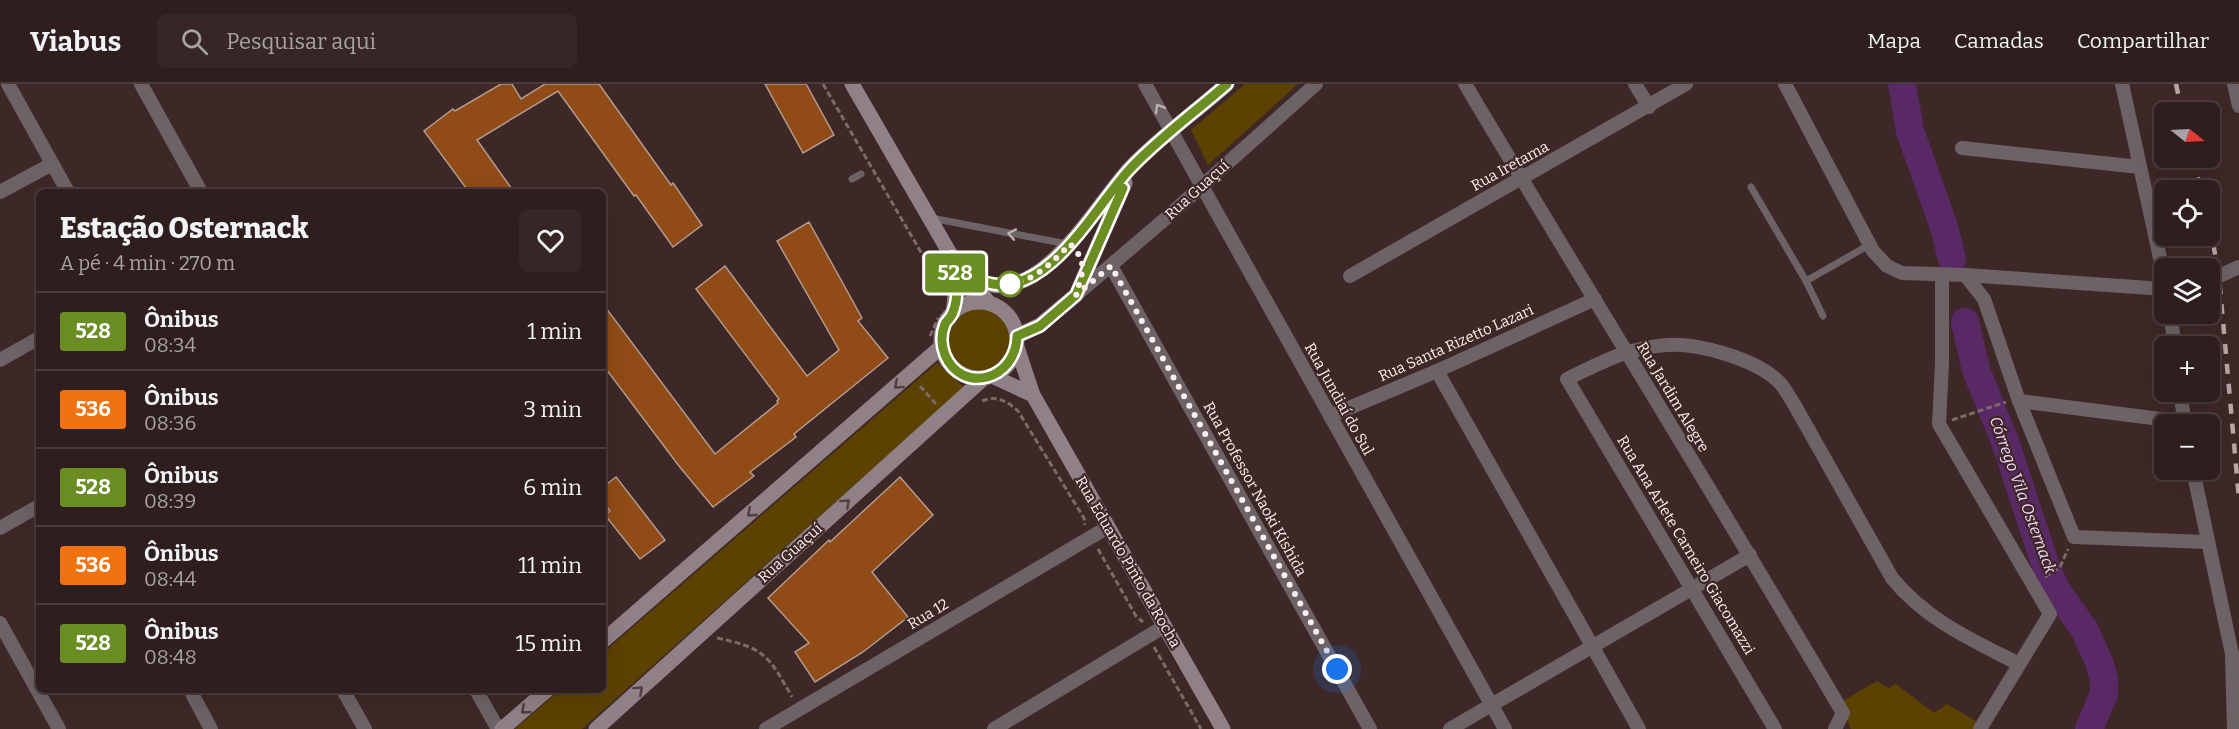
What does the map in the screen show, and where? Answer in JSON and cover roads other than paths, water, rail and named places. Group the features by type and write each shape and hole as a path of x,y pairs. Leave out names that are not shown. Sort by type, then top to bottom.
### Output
{"main road":[{"path":"852,84 957,263 994,306 1008,315 1014,325 1017,342 1008,365 988,377"},
{"name":"Rua Guaçuí","path":"1014,284 1031,277 1050,264 1070,244 1132,167 1227,84"},
{"name":"Rua Guaçuí","path":"1017,342 1040,326 1076,295 1132,167"},
{"path":"1070,244 1078,252 1083,264 1076,295"},
{"path":"957,263 975,279 985,283 1014,284"},
{"path":"957,263 956,294 946,314 942,334 942,346 946,357 952,367 961,374 972,378 988,377 1033,395"},
{"path":"994,306 1014,284"},
{"path":"946,314 976,302 994,306"},
{"name":"Rua Eduardo Pinto da Rocha","path":"1017,342 1033,395 1223,729"},
{"path":"606,638 942,346"},
{"name":"Rua Guaçuí","path":"596,729 988,377"},
{"path":"502,729 544,693"}],"street":[{"path":"8,84 66,189"},
{"path":"141,84 199,189"},
{"name":"Rua Jundiaí do Sul","path":"1145,84 1505,729"},
{"name":"Rua Guaçuí","path":"1076,295 1316,84"},
{"name":"Rua Jardim Alegre","path":"1466,84 1843,713 1835,729"},
{"path":"1635,84 1649,107"},
{"name":"Rua Iretama","path":"1350,276 1686,84"},
{"path":"1785,84 1869,245 1887,266 1902,273 2154,287"},
{"path":"2122,84 2160,258"},
{"path":"2234,84 2239,106"},
{"path":"1962,148 2140,167"},
{"path":"0,192 52,164"},
{"name":"Rua Professor Naoki Kishida","path":"1111,266 1371,729"},
{"path":"2220,276 2239,268"},
{"path":"1942,275 1939,424 2050,614 1980,729"},
{"path":"1965,275 1984,299 2014,401 2074,537 2207,542"},
{"name":"Rua Santa Rizetto Lazari","path":"1330,416 1437,371 1595,299"},
{"path":"0,360 36,340"},
{"path":"1626,353 1666,345 1689,346 1752,363 1769,373 1780,383 1892,578 1906,596 1957,633 2019,664"},
{"name":"Rua Ana Arlete Carneiro Giacomazzi","path":"1626,353 1567,379 1775,729"},
{"path":"1437,371 1639,729"},
{"path":"2014,401 2154,419"},
{"path":"2195,480 2232,654 2234,729"},
{"path":"0,528 36,508"},
{"name":"Rua 12","path":"765,729 1108,526"},
{"path":"1450,729 1750,555"},
{"path":"0,623 36,688"},
{"path":"994,729 1165,626"},
{"path":"39,693 59,729"},
{"path":"192,693 212,729"},
{"path":"345,693 364,729"},
{"path":"478,693 498,729"}],"lane":[{"path":"852,179 861,174"},
{"path":"1751,187 1806,281 1823,316"},
{"path":"929,218 1070,244"},
{"path":"1806,281 1869,245"}],"waterway":[{"name":"Córrego Vila Osternack","path":"1902,84 1910,131 1944,227 1952,259"},
{"name":"Córrego Vila Osternack","path":"1965,322 1976,370 2006,444 2047,570 2057,591 2084,629 2100,664 2104,694 2089,729"}],"railway":[{"path":"2176,84 2180,102"},
{"path":"2196,168 2198,180"},
{"path":"2214,246 2219,277 2239,499"}]}
